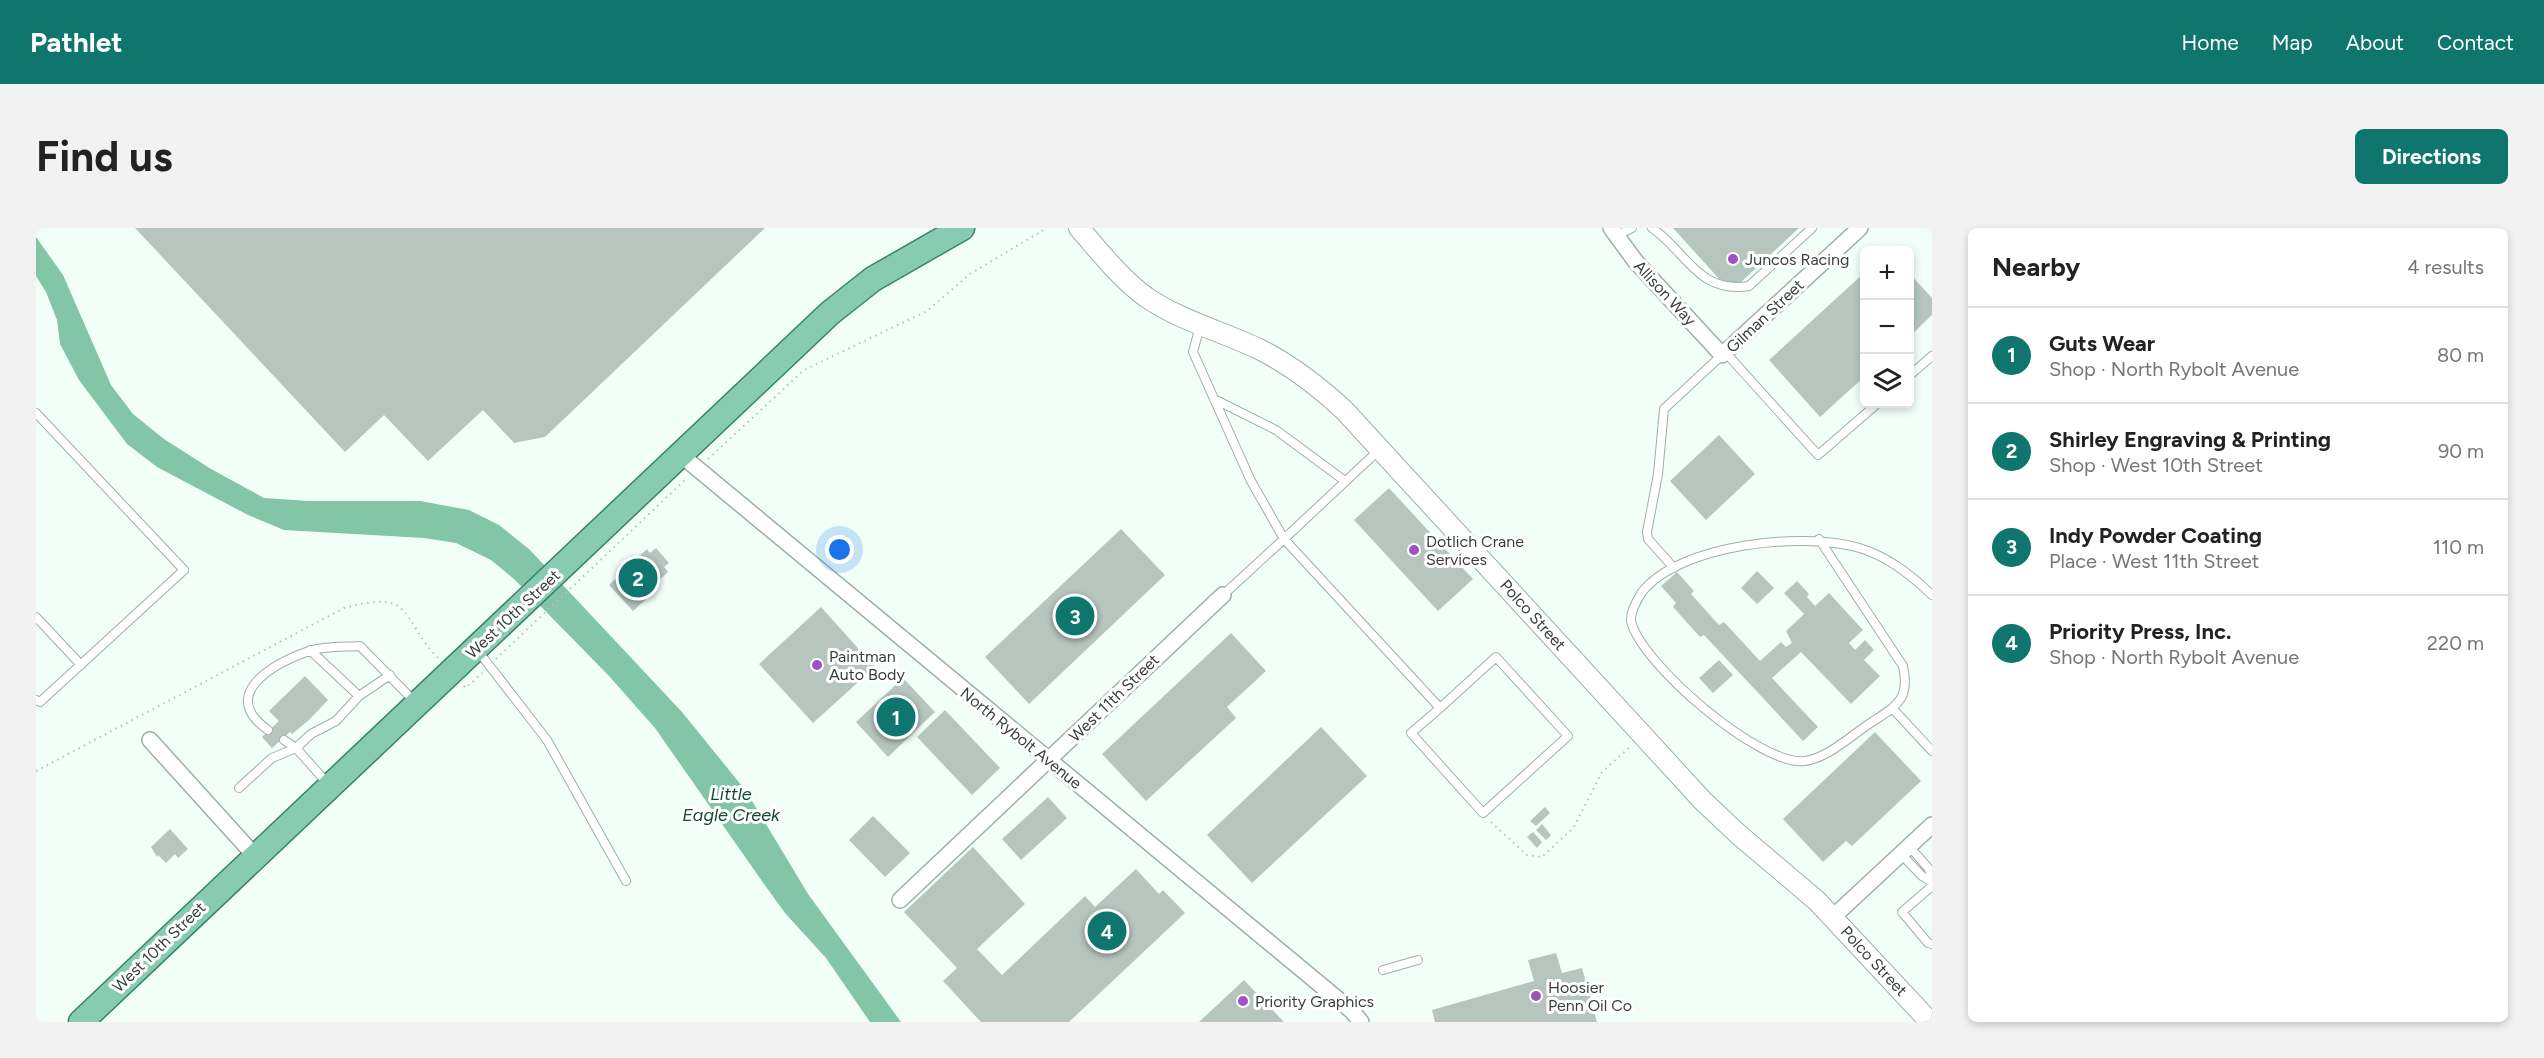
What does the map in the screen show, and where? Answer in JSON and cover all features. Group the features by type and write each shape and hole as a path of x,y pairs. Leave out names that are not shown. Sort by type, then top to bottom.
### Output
{"main road":[{"name":"West 10th Street","path":"81,1022 476,648 502,638 591,556 689,462 830,313 873,279 962,228"}],"street":[{"name":"Polco Street","path":"1079,228 1136,289 1158,304 1200,326 1256,348 1300,374 1344,411 1722,820 1805,890 1930,1018"},
{"name":"Gilman Street","path":"1724,354 1860,228"},
{"name":"Allison Way","path":"1613,232 1636,262 1724,354"},
{"name":"North Rybolt Avenue","path":"689,462 1352,1011 1361,1022"},
{"name":"West 11th Street","path":"900,900 1223,595"},
{"path":"150,740 255,856"},
{"path":"1833,917 1932,825"}],"lane":[{"path":"1613,232 1632,228"},
{"path":"1652,228 1703,278 1735,288 1749,286 1812,228"},
{"path":"1200,326 1193,352 1251,481 1284,539 1440,708"},
{"path":"1674,568 1648,539 1647,532 1658,474 1664,409 1724,354 1818,454 1872,408"},
{"path":"1914,372 1932,356"},
{"path":"1214,399 1276,430 1346,482"},
{"path":"36,413 184,570 40,702 36,700"},
{"path":"1223,595 1380,449"},
{"path":"1819,539 1903,666 1907,684 1902,698 1893,709 1823,754 1805,761 1778,758 1746,741 1693,699 1646,650 1635,634 1631,618 1636,601 1644,590 1674,568 1696,557 1756,543 1819,539 1857,547 1887,560 1916,579 1932,595"},
{"path":"36,616 81,665"},
{"path":"268,730 257,720 251,708 247,698 249,690 266,674 310,650 360,646 417,704"},
{"path":"476,648 547,740 626,881"},
{"path":"310,650 360,696"},
{"path":"1496,657 1568,736 1483,813 1411,733 1440,708 1496,657"},
{"path":"239,788 272,758 296,748 311,734 345,714 360,696 390,675"},
{"path":"1893,709 1932,751"},
{"path":"284,740 296,748 330,786"},
{"path":"1905,850 1929,869 1932,877"},
{"path":"1905,850 1922,876 1932,884 1902,912 1928,943 1932,944"},
{"path":"1383,970 1418,960"}],"path":[{"path":"502,638 689,462 804,370 927,311 970,274 1047,228"},
{"path":"36,771 344,608 383,600 404,609 437,657"},
{"path":"1483,813 1502,835 1527,855 1542,857 1574,827 1602,772 1643,736"}],"water":[{"name":"Little Eagle Creek","path":"36,237 63,275 111,385 133,414 164,439 211,469 264,498 309,501 420,501 469,510 499,525 530,550 682,712 746,791 808,894 901,1022 870,1022 826,958 785,913 655,728 609,676 514,579 491,560 456,543 424,538 284,530 248,515 157,467 127,444 79,380 60,344 57,320 46,292 36,276"}],"building":[{"path":"135,228 765,228 545,437 514,443 483,410 428,461 384,415 345,452"},
{"name":"Juncos Racing","path":"1673,228 1799,228 1740,283 1721,281"},
{"path":"1860,277 1860,381 1820,417 1769,360"},
{"path":"1914,278 1932,298 1932,315 1914,332"},
{"path":"1719,435 1755,474 1706,520 1670,481"},
{"name":"Dotlich Crane Services","path":"1389,488 1473,579 1438,611 1354,520"},
{"path":"1121,529 1165,575 1029,704 985,657"},
{"path":"656,548 669,563 664,567 668,572 650,589 653,593 633,611 609,585 647,549 650,553"},
{"path":"1757,571 1774,588 1757,604 1741,588"},
{"path":"1677,572 1694,591 1691,594 1719,625 1724,622 1760,661 1781,642 1786,647 1792,643 1786,631 1804,614 1784,593 1797,581 1809,594 1807,597 1815,606 1829,593 1863,630 1849,643 1855,650 1865,640 1874,650 1864,660 1880,676 1851,704 1801,652 1772,678 1818,727 1803,741 1704,635 1700,637 1673,607 1676,603 1661,586"},
{"name":"Paintman Auto Body","path":"821,607 875,667 813,723 759,664"},
{"path":"1231,633 1266,671 1227,707 1236,718 1146,801 1102,754"},
{"path":"1719,660 1733,675 1713,693 1699,678"},
{"path":"305,676 328,700 309,720 292,734 290,732 272,748 262,737 279,721 269,711"},
{"path":"903,678 935,712 888,757 856,722"},
{"path":"945,710 1000,768 972,795 917,737"},
{"path":"1321,727 1367,776 1252,883 1207,835"},
{"path":"1875,732 1921,781 1852,846 1846,841 1823,862 1783,819"},
{"path":"1048,797 1067,818 1021,860 1002,839"},
{"path":"1545,807 1550,813 1536,826 1530,821"},
{"path":"873,816 910,853 885,877 849,840"},
{"path":"1542,824 1551,835 1546,840 1536,830"},
{"path":"170,829 188,849 178,858 175,854 166,863 158,855 157,857 151,847"},
{"path":"1533,832 1542,842 1537,848 1527,837"},
{"path":"973,847 1025,904 977,949 1002,975 1085,896 1095,907 1136,869 1159,894 1163,890 1185,913 1069,1022 981,1022 943,981 957,968 904,912"},
{"name":"Hoosier Penn Oil Co","path":"1556,953 1562,973 1582,968 1597,1022 1435,1022 1432,1010 1534,981 1528,960"},
{"name":"Priority Graphics","path":"1244,980 1284,1022 1199,1022"}],"place":[{"name":"Juncos Racing","path":"1733,259"},
{"name":"Dotlich Crane Services","path":"1414,550"},
{"name":"Shirley Engraving & Printing","path":"638,578"},
{"name":"Indy Powder Coating","path":"1075,616"},
{"name":"Paintman Auto Body","path":"817,665"},
{"name":"Guts Wear","path":"896,717"},
{"name":"Priority Press, Inc.","path":"1107,931"},
{"name":"Hoosier Penn Oil Co","path":"1536,996"},
{"name":"Priority Graphics","path":"1243,1001"}]}
